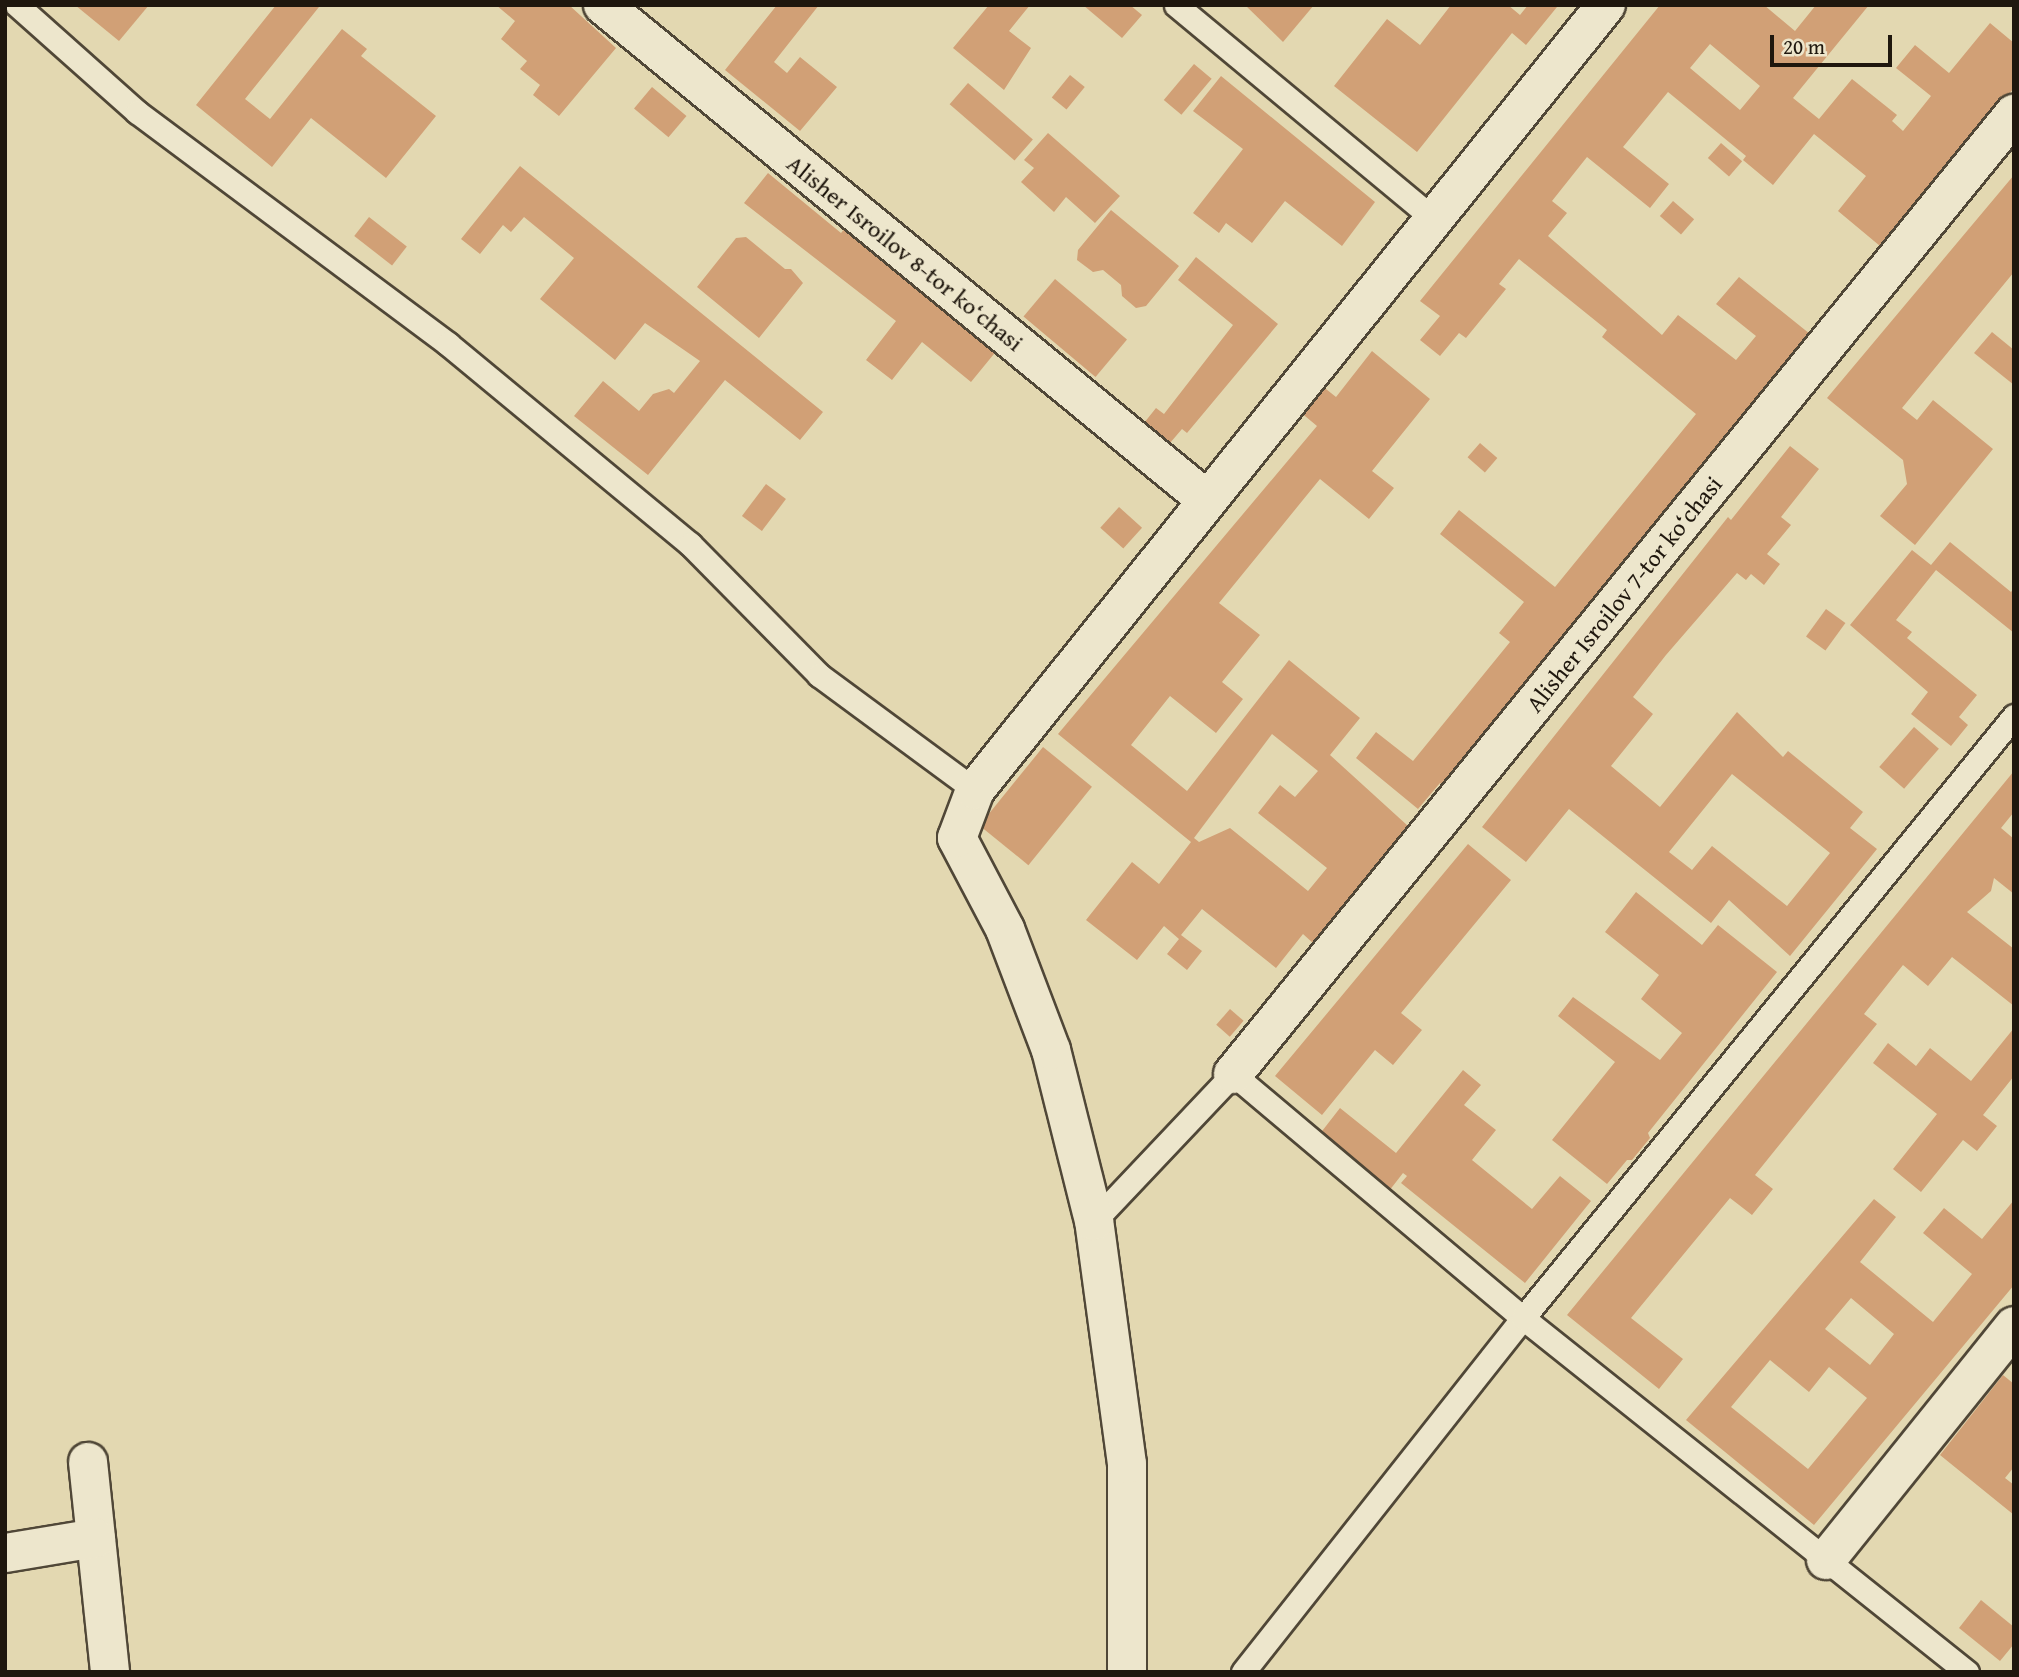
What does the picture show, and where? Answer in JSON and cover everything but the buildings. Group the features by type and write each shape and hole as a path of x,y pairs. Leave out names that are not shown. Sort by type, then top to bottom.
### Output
{"street":[{"name":"Alisher Isroilov 8-tor ko‘chasi","path":"603,5 1207,500"},
{"path":"1127,1672 1126,1464 1094,1221 1051,1050 1005,929 957,838 975,790 1606,5"},
{"name":"Alisher Isroilov 7-tor ko‘chasi","path":"1233,1074 2014,114"},
{"path":"1826,1560 2014,1326"},
{"path":"88,1462 110,1672"},
{"path":"5,1553 96,1538"}],"lane":[{"path":"17,5 137,112 448,344 690,544 818,675 975,790"},
{"path":"1176,5 1435,220"},
{"path":"1243,1672 1523,1318 2014,716"},
{"path":"1094,1221 1233,1074 1523,1318 1967,1672"}]}
